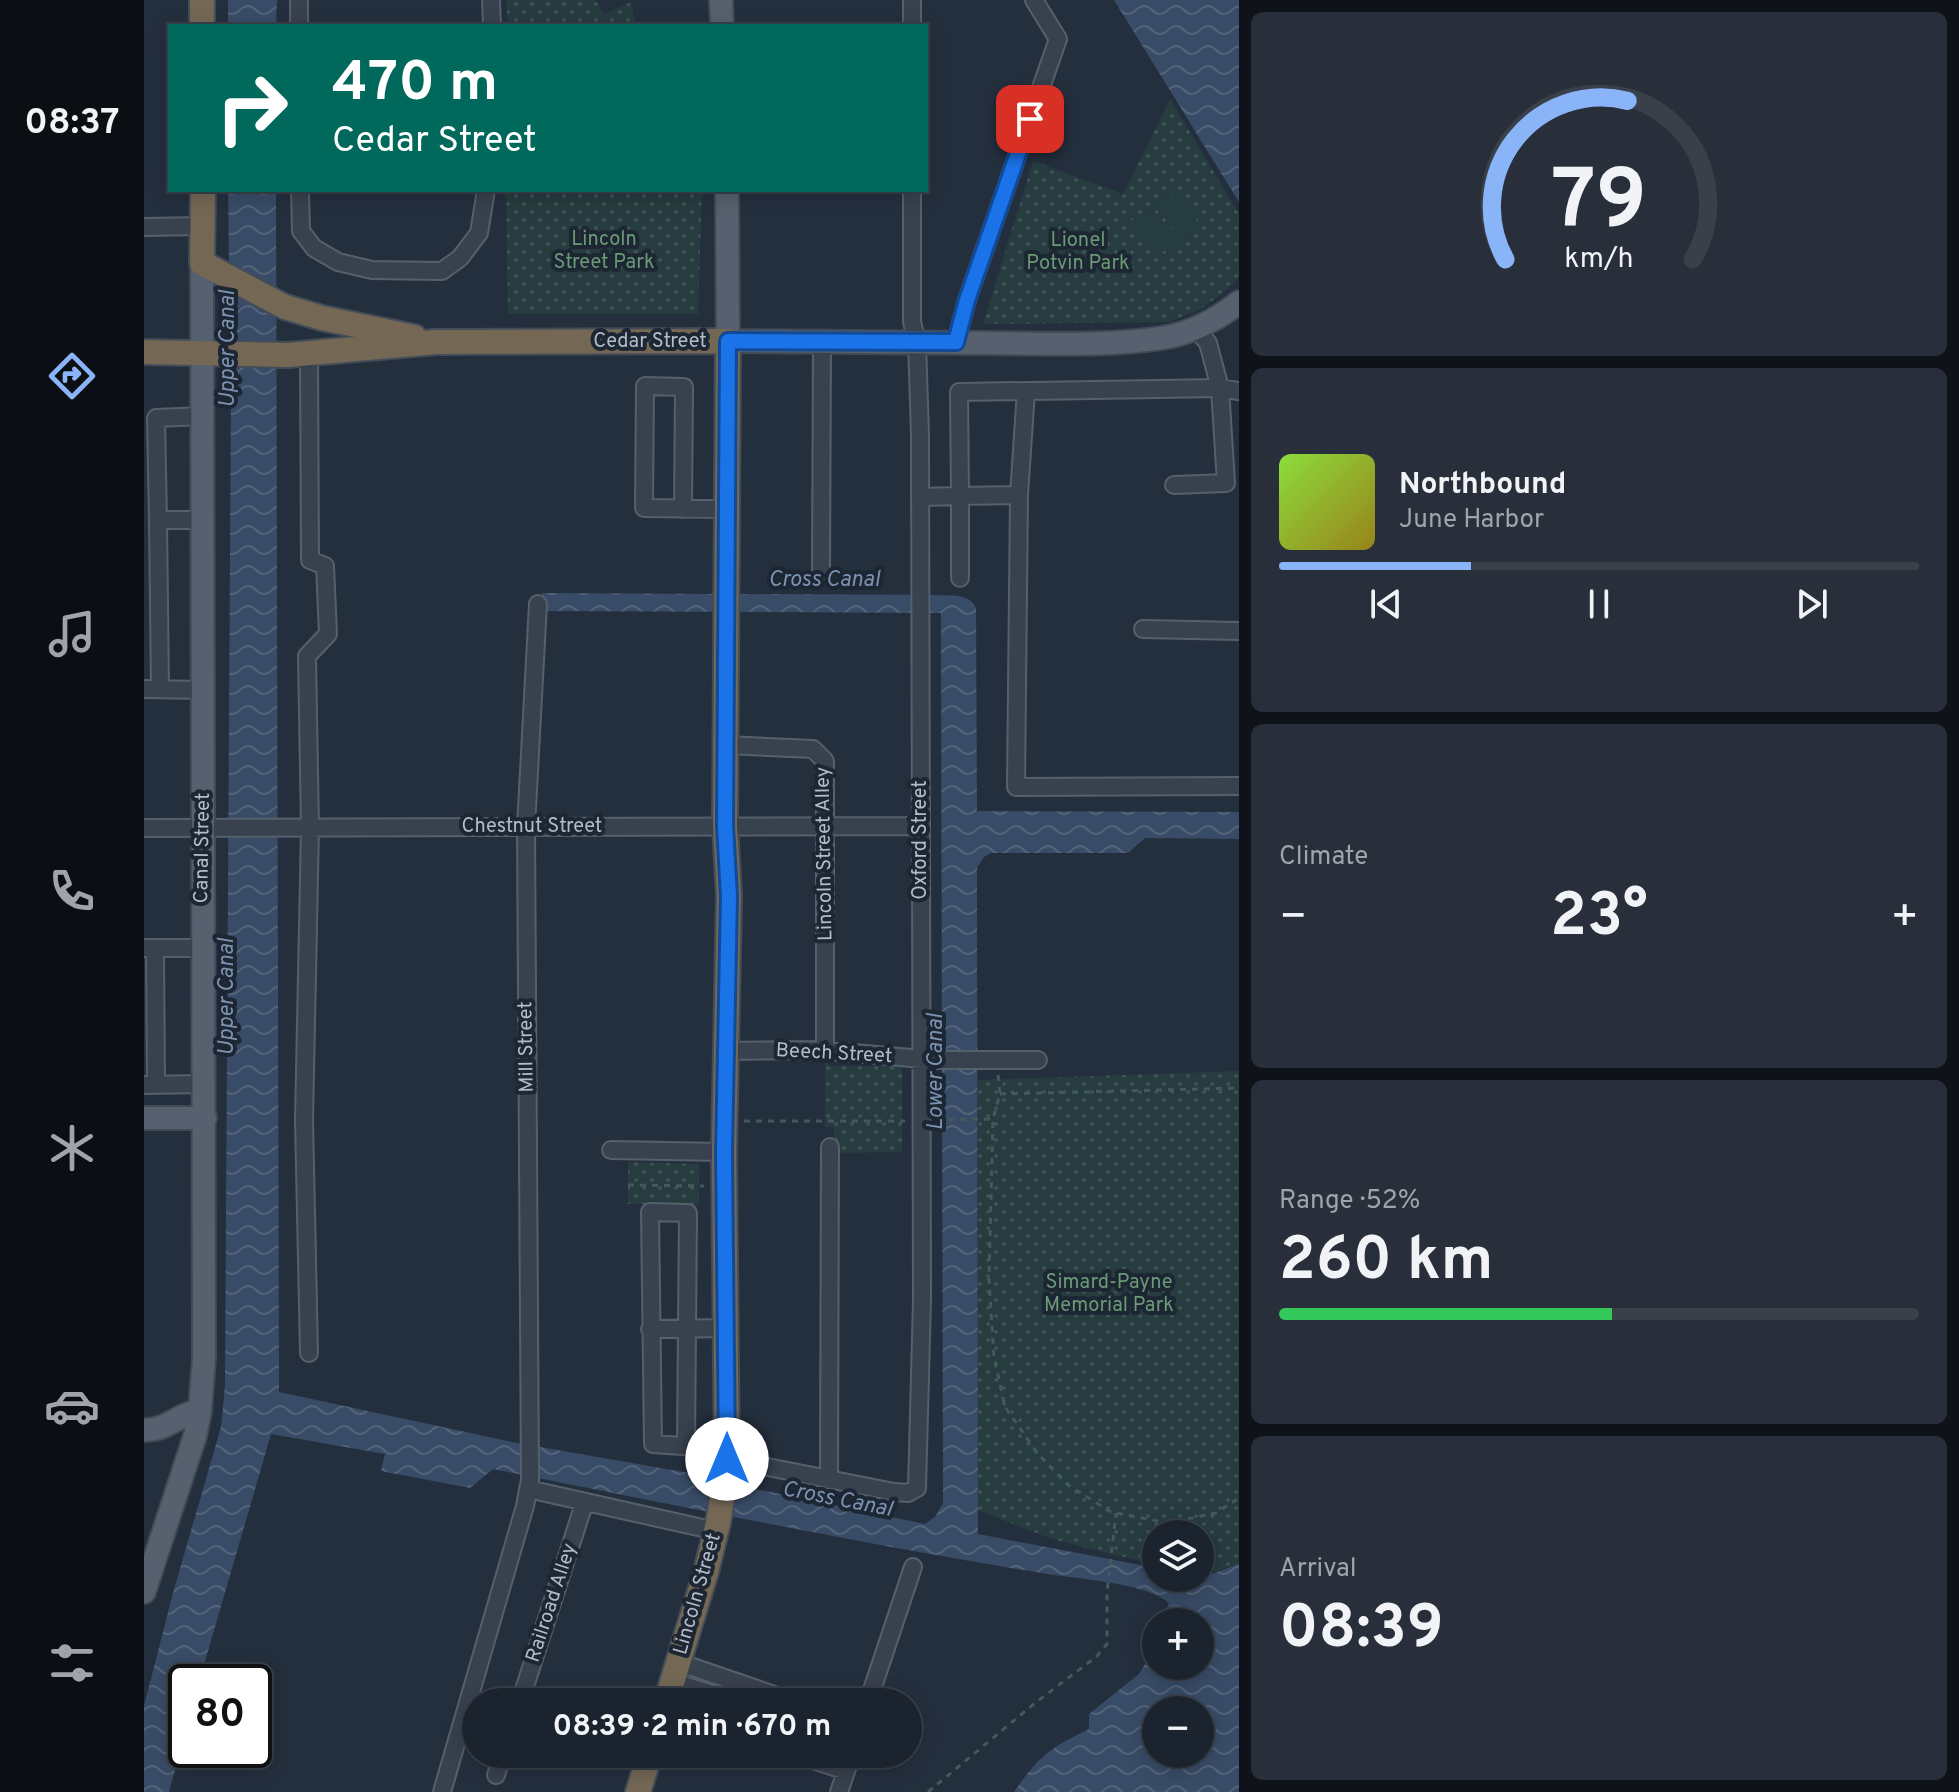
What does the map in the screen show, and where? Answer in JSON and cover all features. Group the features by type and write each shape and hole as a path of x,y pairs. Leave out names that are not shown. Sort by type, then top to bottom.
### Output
{"highway":[{"path":"202,0 202,24"},
{"name":"Canal Street","path":"203,192 203,226 211,268"},
{"name":"Cedar Street","path":"211,268 285,307 436,342"},
{"name":"Cedar Street","path":"144,352 298,354 436,342 728,341"},
{"name":"Lincoln Street","path":"672,1682 717,1527 727,1459 724,1121 729,896 725,826 728,341"},
{"path":"638,1792 646,1768"}],"main road":[{"path":"721,0 722,24"},
{"name":"Lincoln Street","path":"727,192 728,341"},
{"name":"Canal Street","path":"144,1592 182,1480 200,1411 204,1358 202,948 214,829 204,690 203,416 212,355 211,268"},
{"name":"Cedar Street","path":"728,341 1051,343 1165,338 1195,328 1239,302"},
{"path":"144,1118 205,1118"},
{"path":"144,1430 166,1427 189,1412 200,1411"}],"street":[{"path":"299,0 299,24"},
{"path":"491,0 492,24"},
{"path":"912,0 912,24"},
{"path":"956,342 967,300 1058,39 1034,0"},
{"path":"300,192 301,231 314,248 338,262 372,270 442,271 460,258 479,233 486,192"},
{"name":"Oxford Street","path":"829,1480 894,1492 908,1493 917,1488 922,1300 921,1121 927,1059 920,826 920,497 917,342 912,322 912,192"},
{"path":"144,227 203,226"},
{"path":"1174,485 1233,482 1220,388 1208,343 1195,328"},
{"path":"821,571 822,342"},
{"path":"298,354 310,560 325,566 328,634 307,656 310,828 304,1120 309,1353"},
{"path":"683,509 684,387 645,386 644,508 683,509 728,509"},
{"path":"960,578 959,392 1220,388 1239,391"},
{"path":"1026,391 1019,495 1016,787 1239,786"},
{"path":"203,416 150,418 158,520 152,613 152,689 204,690"},
{"path":"920,497 1019,495"},
{"path":"158,520 203,520"},
{"name":"Mill Street","path":"442,1792 529,1484 526,827 538,604"},
{"path":"1143,629 1239,631"},
{"name":"Lincoln Street Alley","path":"726,745 813,749 825,761 825,1051"},
{"name":"Chestnut Street","path":"144,828 920,826"},
{"path":"202,948 150,948 150,1085 204,1084"},
{"name":"Beech Street","path":"725,1051 825,1051 927,1059 1038,1060"},
{"path":"686,1446 688,1213 650,1212 653,1444 686,1446 727,1459 829,1480 830,1147"},
{"path":"611,1150 724,1152"},
{"path":"650,1329 727,1328"},
{"path":"529,1484 584,1504 717,1527"},
{"name":"Railroad Alley","path":"525,1688 584,1504"},
{"path":"873,1688 913,1567"},
{"path":"672,1682 692,1688"},
{"path":"672,1682 709,1688"},
{"path":"496,1775 498,1768"},
{"path":"837,1768 846,1771"},
{"path":"839,1792 847,1768"}],"path":[{"path":"988,1060 1000,1094 993,1119 989,1279 994,1357 1005,1407 1038,1454 1068,1485 1116,1512 1168,1523 1216,1513 1239,1498"},
{"path":"1000,1094 1239,1088"},
{"path":"724,1121 993,1119"},
{"path":"628,1185 704,1186"},
{"path":"928,1792 1096,1657 1107,1644 1107,1592 1116,1512"}],"green space":[{"path":"506,0 595,0 604,14 631,2 636,24 508,24"},
{"name":"Lionel Potvin Park","path":"1170,99 1239,214 1239,277 1201,309 1169,322 983,324 1033,161 1123,194"},
{"path":"1178,191 1202,228 1180,242 1156,205"},
{"name":"Lincoln Street Park","path":"506,192 702,192 698,314 508,314"},
{"path":"1152,207 1175,244 1154,258 1130,221"},
{"path":"825,1060 830,1066 902,1066 902,1152 834,1153 834,1127 825,1126"},
{"name":"Simard-Payne Memorial Park","path":"1239,1071 1239,1564 1214,1572 1214,1520 1142,1520 1142,1562 1052,1539 978,1510 978,1080"},
{"path":"628,1162 699,1164 699,1205 628,1204"}],"water":[{"path":"228,0 277,0 276,24 228,24"},
{"path":"1114,0 1239,0 1239,202"},
{"path":"228,192 276,192 279,1392 517,1443 701,1475 925,1524 935,1517 943,1503 941,613 542,611 542,593 936,595 964,598 976,608 977,811 1239,812 1239,839 1145,838 1128,853 991,853 977,868 978,1534 1142,1565 1142,1590 835,1536 493,1469 470,1488 381,1471 385,1454 271,1434 204,1664 168,1664 168,1768 176,1768 169,1792 144,1792 144,1706 221,1427 225,1385 231,397"},
{"path":"1239,1564 1239,1792 1014,1792 1046,1754 1089,1729 1089,1714 1142,1669 1142,1680 1214,1680 1214,1608 1167,1608 1169,1603 1147,1592 1214,1592 1214,1573"}],"route":[{"path":"727,1459 724,1152 729,896 725,826 728,341 956,342 967,300 1030,119"}],"water label":[{"name":"Upper Canal","path":"228,349"},
{"name":"Cross Canal","path":"824,580"},
{"name":"Upper Canal","path":"227,997"},
{"name":"Lower Canal","path":"936,1072"},
{"name":"Cross Canal","path":"837,1500"}]}
